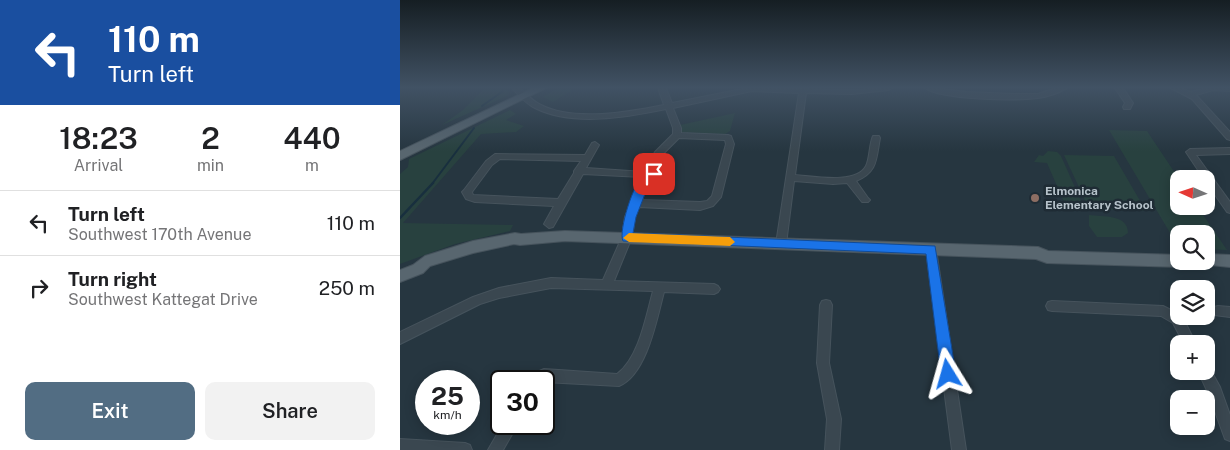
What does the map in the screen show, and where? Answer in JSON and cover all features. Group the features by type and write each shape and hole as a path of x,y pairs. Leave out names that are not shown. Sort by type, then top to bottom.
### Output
{"main road":[{"path":"400,156 487,109"},
{"path":"400,276 459,257 513,245 520,240 565,236 1038,253 1047,258 1170,261"},
{"path":"1038,253 1044,250 1170,257"},
{"path":"1215,260 1230,261"}],"street":[{"path":"550,109 577,115 609,116 650,109"},
{"path":"607,284 627,238 635,203 645,174 658,154 677,135 677,128 669,109"},
{"path":"781,244 792,178 800,109"},
{"path":"1205,109 1230,137"},
{"path":"635,203 700,206 710,204 716,197 730,144 728,138 677,135"},
{"path":"792,178 850,180 863,175 870,168 876,138"},
{"path":"549,224 578,171 595,145"},
{"path":"1230,151 1190,152 1190,155 1230,209"},
{"path":"560,203 476,199 469,197 467,192 489,163 498,156 586,158"},
{"path":"578,171 645,174"},
{"path":"850,180 865,200"},
{"path":"931,249 959,450"},
{"path":"400,338 454,310 499,294 539,285 566,283 607,284 714,290"},
{"path":"555,377 619,380 626,377 636,360 660,288"},
{"path":"826,305 823,362 833,411 832,450"},
{"path":"1052,306 1163,311 1177,319 1185,335"},
{"path":"1209,380 1230,434"},
{"path":"495,450 504,435"},
{"path":"400,446 465,450"}],"green space":[{"path":"478,109 442,125 463,110"},
{"path":"510,110 516,114 506,120 524,126 516,132 481,134 403,223 513,225 510,231 455,244 400,264 400,174 408,167 409,159"},
{"path":"735,113 730,131 725,134 681,132 680,125"},
{"path":"1109,130 1147,131 1173,170 1170,170 1170,215 1203,215 1210,225 1170,225 1170,233"},
{"path":"1048,151 1057,152 1061,156 1082,203 1064,202 1047,163 1034,162 1039,155 1043,156"},
{"path":"1064,155 1114,156 1146,211 1089,209"},
{"path":"1089,215 1119,219 1124,222 1128,233 1122,237 1097,237 1089,226"},
{"path":"1215,232 1227,250 1215,249"}],"waterway":[{"path":"432,184 474,128"},
{"path":"400,218 433,183"}],"slow traffic":[{"path":"629,238 730,242"}],"place":[{"name":"Elmonica Elementary School","path":"1035,198"}],"route":[{"path":"654,174 650,178 645,179 630,217 627,238 931,249 948,374"}]}
